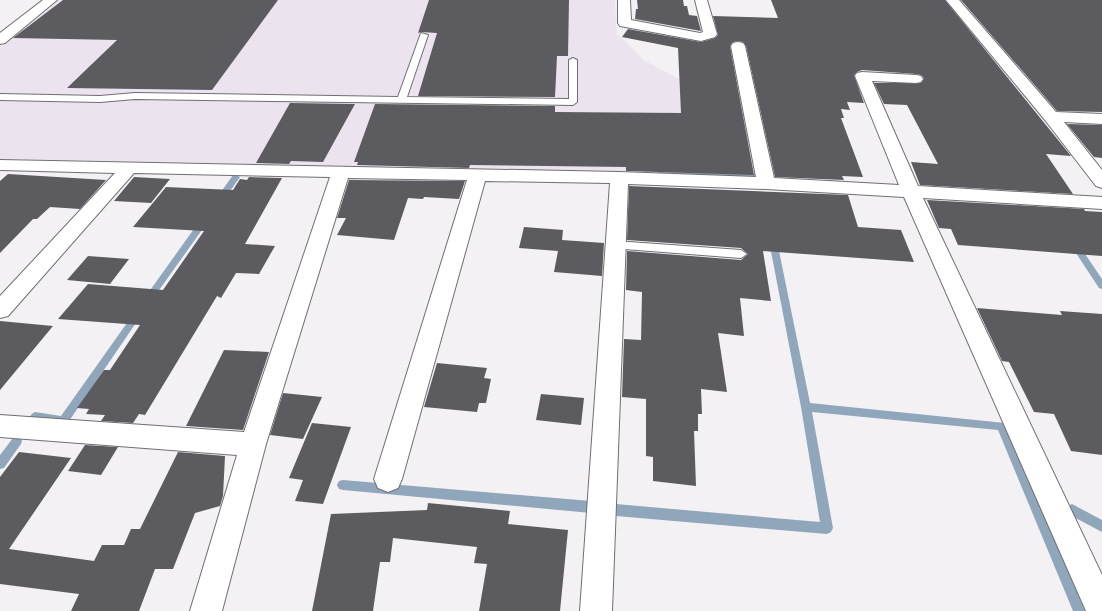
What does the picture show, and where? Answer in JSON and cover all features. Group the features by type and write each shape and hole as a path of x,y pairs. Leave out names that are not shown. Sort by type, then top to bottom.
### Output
{"street":[{"path":"0,40 51,0"},
{"path":"624,0 625,23 701,38 710,34 701,0"},
{"path":"952,0 1052,117 1102,182"},
{"path":"738,46 766,183"},
{"path":"916,79 862,76 911,192 1102,610"},
{"path":"1052,117 1102,119"},
{"path":"0,165 618,178 766,183 1102,203"},
{"path":"0,310 129,168"},
{"path":"206,611 253,444 341,172"},
{"path":"388,479 478,175"},
{"path":"596,611 618,178"},
{"path":"0,426 253,444"}],"lane":[{"path":"402,99 424,35"},
{"path":"0,97 100,100 135,96 572,102 573,60"},
{"path":"615,245 741,254"}],"shaded area":[{"path":"59,0 615,0 617,35 645,61 687,83 699,109 749,113 758,174 0,159 0,47"}],"building":[{"path":"63,0 278,0 212,90 67,88 117,40 13,38"},
{"path":"429,0 569,0 568,56 557,56 555,97 418,96 437,33 418,33"},
{"path":"637,0 683,0 684,6 687,6 689,15 697,16 701,31 635,19 636,9 638,9"},
{"path":"771,0 945,0 1071,156 1046,154 1073,194 920,185 911,162 938,164 907,105 884,104 874,83 921,83 924,78 921,75 916,74 862,70 854,75 864,103 847,102 850,110 841,109 844,118 841,118 863,177 842,176 844,180 775,177 746,46 743,42 738,41 733,42 730,46 754,175 626,171 626,167 470,165 469,168 357,165 358,162 354,162 375,104 555,106 555,112 681,113 678,48 622,37 628,29 701,42 715,38 718,35 713,16 778,18"},
{"path":"961,0 1102,0 1102,112 1057,111"},
{"path":"290,103 355,104 323,162 291,161 289,164 256,163"},
{"path":"1067,124 1102,125 1102,158 1094,157"},
{"path":"8,174 106,180 80,209 50,207 37,219 33,219 0,253 0,181"},
{"path":"134,177 170,179 151,203 114,201"},
{"path":"249,177 282,178 245,244 275,246 259,274 236,273 221,298 217,296 145,415 139,414 133,423 101,421 105,415 86,414 89,409 77,408 104,370 110,370 140,325 58,319 88,284 163,290 204,231 133,227 166,187 233,190 240,179 247,180"},
{"path":"349,180 465,181 459,199 424,197 423,199 408,198 394,240 337,235 346,218 337,218"},
{"path":"629,186 848,195 858,227 901,230 914,262 763,251 771,301 740,298 744,336 718,333 727,392 701,389 702,414 698,414 698,431 694,431 696,486 653,481 653,457 646,456 646,399 622,397 624,339 641,340 642,292 626,290 627,251 741,260 748,254 741,248 627,240"},
{"path":"927,200 1084,209 1085,211 1102,212 1102,256 958,245 951,229 939,228"},
{"path":"524,227 563,230 562,240 604,243 602,276 554,272 558,251 519,248"},
{"path":"88,256 129,259 110,284 67,280"},
{"path":"977,308 1062,315 1060,311 1102,314 1102,455 1071,451 1054,414 1034,412 1009,362 1002,361"},
{"path":"0,321 53,326 0,390"},
{"path":"224,350 269,352 243,430 186,426"},
{"path":"437,363 487,368 484,378 491,379 486,403 479,403 477,412 424,407"},
{"path":"283,393 322,397 303,439 270,435"},
{"path":"541,394 584,398 581,425 536,420"},
{"path":"312,423 351,427 323,504 295,501 303,480 289,478"},
{"path":"85,445 118,447 101,475 68,471"},
{"path":"19,452 71,458 9,549 94,561 102,545 124,545 131,529 140,529 178,452 225,456 223,496 220,506 195,513 173,569 155,569 139,611 71,611 79,594 0,584 0,477"},
{"path":"428,503 510,511 508,524 568,530 560,611 479,611 487,564 474,563 477,547 393,538 390,562 380,562 373,611 312,611 331,514 427,510"}],"waterway":[{"path":"661,174 756,176"},
{"path":"220,199 236,177"},
{"path":"149,298 204,221"},
{"path":"773,241 806,407"},
{"path":"1074,244 1102,286"},
{"path":"33,420 35,417 63,421 137,315"},
{"path":"616,510 827,528 806,407"},
{"path":"806,407 1001,426 1079,611"},
{"path":"0,464 17,441"},
{"path":"343,485 591,507"},
{"path":"1072,510 1102,526"}]}
